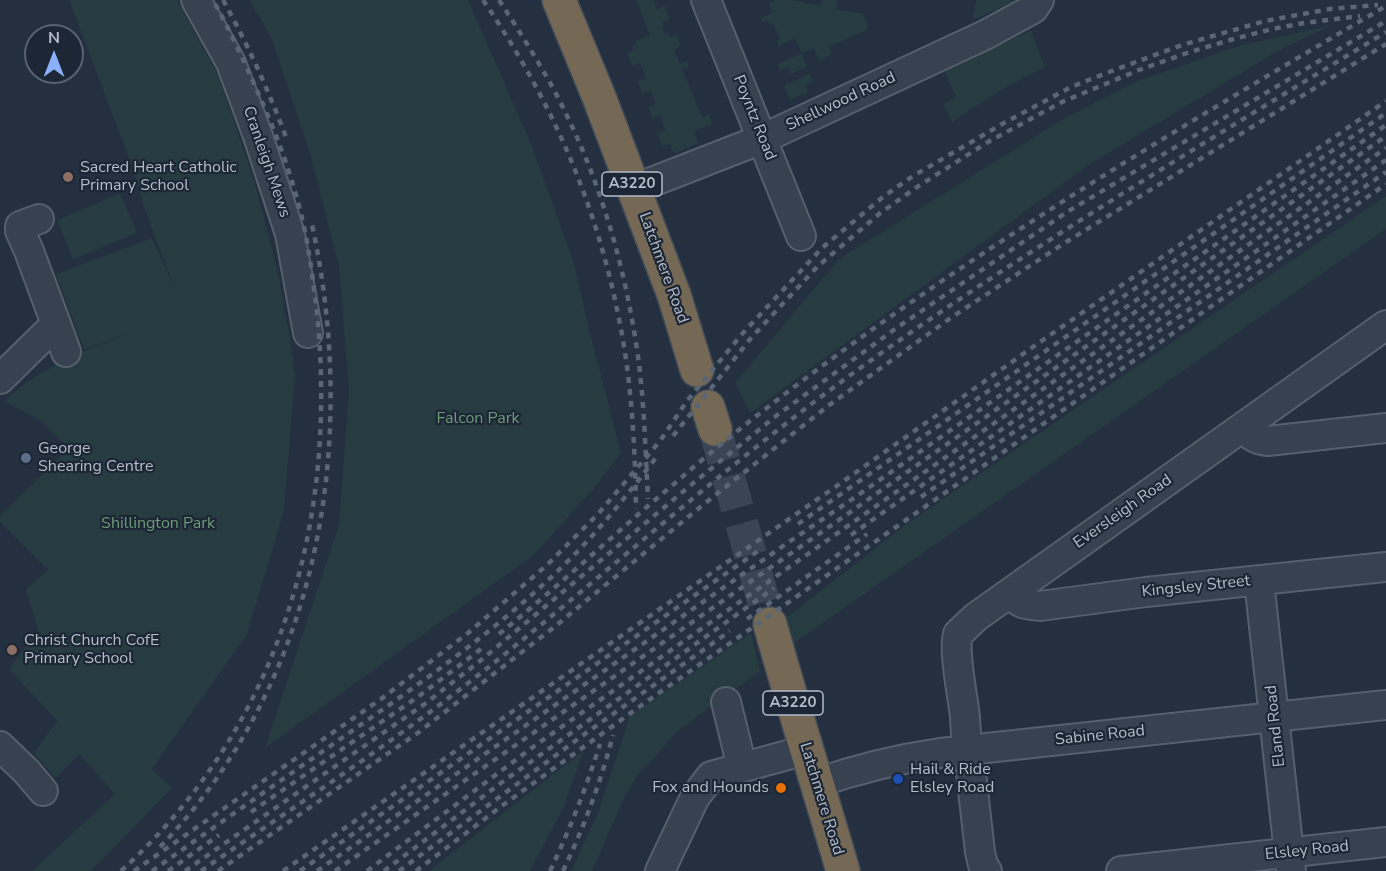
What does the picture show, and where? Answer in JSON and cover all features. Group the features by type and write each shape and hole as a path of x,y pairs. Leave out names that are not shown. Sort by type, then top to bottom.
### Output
{"highway":[{"name":"Latchmere Road","path":"559,0 599,97 674,294 697,370"},
{"name":"Latchmere Road","path":"770,624 843,871"}],"street":[{"name":"Cranleigh Mews","path":"196,0 231,63 291,234 308,333"},
{"name":"Poyntz Road","path":"706,0 801,236"},
{"name":"Shellwood Road","path":"634,189 762,139 984,35 1033,9 1039,0"},
{"path":"39,219 20,226 20,231 66,352"},
{"path":"0,379 56,324"},
{"name":"Eversleigh Road","path":"966,750 958,633 1010,593 1386,325"},
{"path":"1243,427 1257,440 1268,441 1386,428"},
{"name":"Kingsley Street","path":"1010,593 1023,604 1040,606 1135,593 1386,567"},
{"name":"Eland Road","path":"1259,581 1290,862"},
{"path":"726,702 742,767"},
{"name":"Sabine Road","path":"817,783 891,761 940,753 1386,705"},
{"path":"0,746 43,791"},
{"path":"660,871 696,797 711,776 806,750"},
{"path":"966,750 970,764 980,852 987,871"},
{"name":"Elsley Road","path":"1121,871 1290,862 1386,842"}],"green space":[{"name":"Shillington Park","path":"69,0 177,0 219,77 253,177 278,272 295,376 284,511 247,634 152,769 172,788 91,871 32,871 115,794 79,754 55,778 34,753 57,721 9,669 38,630 26,589 48,570 0,522 0,516 69,448 38,419 4,401 48,369 133,331 84,350 56,274 152,238 176,291 147,215 133,168 84,39 84,24 78,24"},
{"name":"Falcon Park","path":"249,0 468,0 532,146 574,264 621,453 595,487 534,555 265,748 339,524 349,391 339,267 311,157 271,37"},
{"path":"636,0 654,0 657,9 665,6 670,19 663,22 664,34 668,33 670,37 676,34 681,46 674,50 680,64 687,61 689,67 682,69 702,117 709,114 712,124 694,131 698,143 674,154 670,144 662,146 657,133 665,130 660,116 653,119 648,107 656,104 650,90 642,93 637,81 646,78 640,63 632,66 627,53 634,50 632,46 636,44 635,41 650,35"},
{"path":"775,0 793,0 820,6 822,0 837,0 836,9 864,14 868,30 829,46 832,54 819,61 814,48 802,53 795,38 779,46 777,41 780,39 773,23 769,24 767,20 762,22 761,18 772,13 769,4"},
{"path":"976,0 1013,0 1013,2 973,20"},
{"path":"1333,25 1283,48 1087,166 750,413 735,383 839,259 1060,121 1137,81 1242,45"},
{"path":"1031,30 1045,67 997,93 952,122 943,104 956,97 945,72"},
{"path":"802,53 807,67 791,74 788,67 780,71 777,64"},
{"path":"810,74 813,81 806,85 808,92 790,100 784,85"},
{"path":"120,193 137,233 73,259 57,220"},
{"path":"1386,196 1386,229 794,643 787,617 905,525"},
{"path":"751,633 760,671 674,734 640,772 625,796 592,871 571,871 598,813 630,716"},
{"path":"583,751 564,807 530,871 429,871"}],"tunnel":[{"path":"715,429 770,624"}],"railway":[{"path":"121,871 177,813 223,751 260,683 288,612 307,538 318,462 321,383 316,304 303,222 290,174 273,128 242,57 213,0"},
{"path":"223,0 258,68 287,140"},
{"path":"483,0 508,38 551,115 585,195 599,237 620,324 627,370 634,439 636,509"},
{"path":"499,0 554,90 581,147 604,207 621,268 637,352 644,415 648,499"},
{"path":"134,871 381,699 468,633 547,565 598,514 660,441 687,401 742,334 822,248 884,196 913,176 1004,123 1071,87 1109,72 1182,45 1265,21 1330,9 1378,5"},
{"path":"499,634 722,443 876,327 1018,230 1164,138 1386,6"},
{"path":"673,436 751,338 817,267 879,214 988,142 1062,102 1187,53 1272,29 1360,16"},
{"path":"185,871 426,703 776,416 895,329 1067,212 1386,21"},
{"path":"201,871 378,750 447,699 529,635 717,478 863,366 1056,236 1386,32"},
{"path":"218,871 419,732 553,628 828,406 952,317 1063,244 1386,44"},
{"path":"283,871 1386,101"},
{"path":"798,524 1386,113"},
{"path":"317,871 1386,125"},
{"path":"335,871 1386,136"},
{"path":"367,871 533,747 1386,148"},
{"path":"851,535 1386,160"},
{"path":"921,497 1386,172"},
{"path":"416,871 646,702 1386,184"},
{"path":"160,847 214,781 258,710 291,634 314,554 327,471 331,387 325,303 311,220"},
{"path":"152,871 408,691 495,626 576,553 658,455"},
{"path":"747,619 867,534"},
{"path":"300,871 761,549"},
{"path":"384,871 501,783 774,588"},
{"path":"399,871 582,736 730,631"},
{"path":"251,812 419,696 481,649"},
{"path":"563,871 591,804 613,735"},
{"path":"550,871 577,808 600,744"},
{"path":"168,871 219,835"}],"place":[{"name":"Sacred Heart Catholic Primary School","path":"68,177"},
{"name":"George Shearing Centre","path":"26,458"},
{"name":"Christ Church CofE Primary School","path":"12,650"},
{"name":"Hail & Ride Elsley Road","path":"898,779"},
{"name":"Fox and Hounds","path":"781,788"}]}
